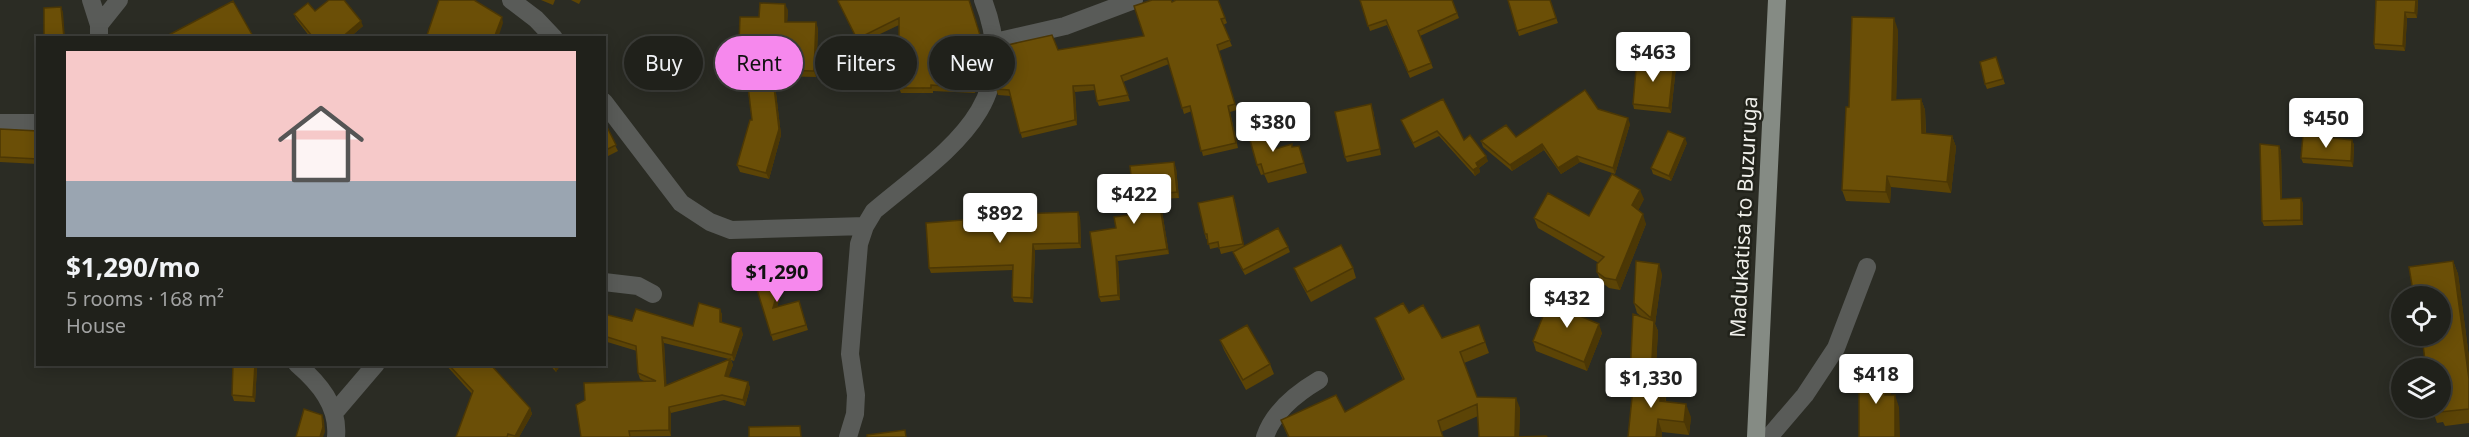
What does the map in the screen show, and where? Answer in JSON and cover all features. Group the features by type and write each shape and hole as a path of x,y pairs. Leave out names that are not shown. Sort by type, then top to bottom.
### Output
{"main road":[{"name":"Madukatisa to Buzuruga","path":"1756,437 1777,0"}],"street":[{"path":"91,0 99,31"},
{"path":"99,31 119,0"},
{"path":"512,0 536,19 552,36"},
{"path":"983,0 993,36"},
{"path":"1015,37 1081,21 1134,0"},
{"path":"848,437 855,414 856,395 850,354 859,244 865,226 874,211 957,141 985,102 988,90"},
{"path":"606,105 681,203 710,222 731,230 865,226"},
{"path":"0,123 36,123"},
{"path":"1769,437 1805,395 1836,348 1867,267"},
{"path":"606,282 638,286 653,294"},
{"path":"299,366 317,382 335,412 336,437"},
{"path":"335,412 374,366"},
{"path":"1265,437 1269,424 1280,412 1304,389 1319,380"}],"building":[{"path":"329,0 344,0 361,21 343,36 312,36 294,14 308,3 315,11"},
{"path":"439,0 474,0 502,17 495,36 427,36"},
{"path":"969,0 980,36 929,36 929,88 917,88 917,36 899,36 899,18 863,36 856,36 838,1"},
{"path":"1152,0 1171,0 1172,2 1176,0 1218,0 1225,18 1221,19 1230,40 1217,45 1235,104 1228,106 1236,143 1201,151 1190,106 1182,108 1167,58 1121,76 1128,95 1097,101 1094,85 1073,86 1075,120 1020,133 1009,90 1015,90 1015,43 1052,35 1058,50 1144,36 1134,6"},
{"path":"1360,0 1452,0 1457,13 1418,31 1431,63 1408,72 1386,20 1368,26"},
{"path":"1508,0 1550,0 1556,18 1517,31"},
{"path":"2376,0 2416,0 2415,13 2405,12 2403,46 2374,44"},
{"path":"233,1 253,36 167,36"},
{"path":"760,3 785,4 785,22 816,22 814,71 803,71 803,36 739,36 740,17 759,17"},
{"path":"61,7 64,36 44,36 44,8"},
{"path":"1852,17 1894,18 1892,100 1921,99 1922,133 1952,136 1947,182 1887,176 1886,192 1842,190 1846,107 1849,107"},
{"path":"1996,57 2003,79 1985,84 1980,62"},
{"path":"1637,58 1674,61 1669,108 1633,104"},
{"path":"748,90 774,90 779,129 766,173 737,165 750,120 752,120"},
{"path":"1585,90 1598,109 1628,118 1613,168 1577,156 1558,168 1542,144 1510,165 1481,141 1506,125 1516,137"},
{"path":"1443,99 1464,140 1470,135 1486,156 1476,163 1478,167 1473,170 1437,131 1413,143 1401,120"},
{"path":"1371,104 1380,149 1345,157 1335,112"},
{"path":"606,125 616,145 606,150"},
{"path":"1266,128 1272,150 1292,144 1292,147 1299,146 1304,163 1264,174 1261,164 1257,165 1248,133"},
{"path":"0,129 36,131 36,159 0,157"},
{"path":"1668,131 1685,138 1669,176 1651,168"},
{"path":"2303,135 2352,140 2351,161 2301,158"},
{"path":"2260,144 2279,146 2281,199 2301,198 2301,220 2262,221"},
{"path":"1174,162 1177,192 1158,194 1167,249 1116,256 1118,295 1099,297 1090,232 1116,228 1114,217 1135,214 1130,166"},
{"path":"1612,174 1640,190 1632,205 1643,214 1616,280 1605,278 1597,272 1597,264 1604,257 1534,218 1548,193 1589,216"},
{"path":"1233,196 1243,244 1219,248 1218,242 1208,244 1198,203"},
{"path":"1078,212 1079,243 1033,244 1031,298 1012,297 1013,265 929,268 926,223 963,220 963,228 1016,224 1016,214"},
{"path":"1278,228 1288,247 1243,270 1233,252"},
{"path":"1341,245 1353,268 1307,292 1294,268"},
{"path":"1636,261 1659,264 1651,318 1634,303"},
{"path":"2453,261 2469,379 2469,409 2451,411 2451,358 2425,358 2423,346 2451,346 2451,286 2412,286 2409,267"},
{"path":"758,266 783,273 773,308 799,301 806,325 771,335 754,280"},
{"path":"1563,291 1580,297 1575,314 1599,324 1584,362 1533,341 1548,304 1558,308"},
{"path":"699,303 720,309 720,322 741,328 732,355 662,337 665,386 730,359 725,376 748,382 743,400 722,395 669,407 669,430 629,431 630,437 581,437 576,405 585,400 584,383 656,381 638,373 636,346 606,337 606,314 632,321 636,309 693,326"},
{"path":"1403,303 1409,313 1423,305 1442,338 1479,325 1485,342 1460,352 1477,397 1516,398 1515,437 1479,437 1477,404 1438,421 1443,437 1289,437 1281,420 1336,395 1345,412 1404,379 1375,318"},
{"path":"1633,314 1654,321 1651,378 1630,377"},
{"path":"1247,325 1270,364 1243,380 1220,340"},
{"path":"233,366 255,366 253,397 232,395"},
{"path":"450,366 492,366 530,408 515,436 508,434 507,437 456,437 473,391"},
{"path":"1859,367 1889,371 1885,395 1895,395 1895,437 1859,437"},
{"path":"1634,378 1662,381 1660,401 1686,404 1684,422 1658,419 1656,437 1628,437"},
{"path":"304,409 322,415 323,427 320,437 296,437"},
{"path":"800,426 801,437 749,437 749,427"},
{"path":"905,430 906,437 867,437 867,435"}]}
